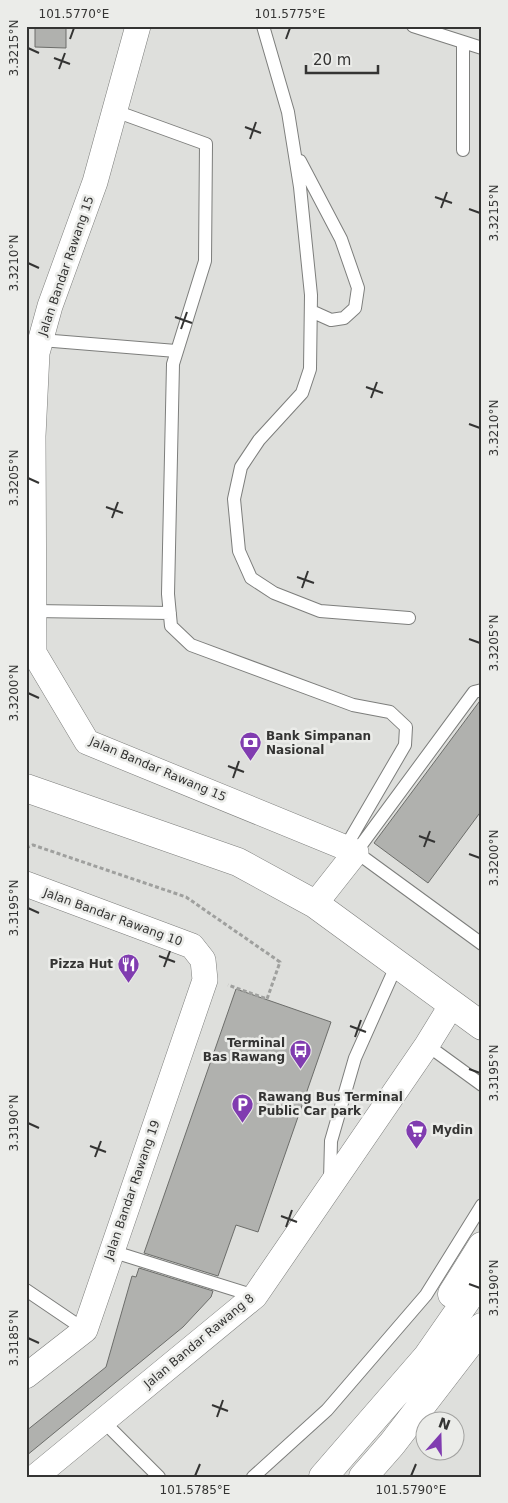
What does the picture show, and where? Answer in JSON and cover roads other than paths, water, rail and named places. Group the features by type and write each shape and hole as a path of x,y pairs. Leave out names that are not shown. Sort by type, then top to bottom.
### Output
{"main road":[{"path":"26,788 238,862 315,904 451,1006 482,1026"},
{"path":"399,1389 436,1319 482,1246"},
{"path":"323,1477 427,1357 482,1278"},
{"path":"362,1477 392,1444 482,1328"}],"street":[{"name":"Jalan Bandar Rawang 15","path":"138,26 95,182 50,306 37,353 30,436 34,653 87,742 350,850"},
{"path":"315,904 350,850"},
{"name":"Jalan Bandar Rawang 10","path":"26,884 192,946 203,960 204,980"},
{"name":"Jalan Bandar Rawang 19","path":"85,1330 204,980"},
{"name":"Jalan Bandar Rawang 8","path":"36,1477 255,1296 427,1045 451,1006"},
{"path":"26,1376 85,1330"}],"lane":[{"path":"263,26 288,112 300,187 311,311 310,369 302,393 259,440 241,467 234,499 239,552 251,578 284,597 320,611 409,618"},
{"path":"413,26 482,48"},
{"path":"463,42 463,150"},
{"path":"115,111 206,144 205,261 173,364 168,594 171,626 191,645 353,704 390,712 406,727 405,745 350,850"},
{"path":"294,150 341,239 358,288 355,308 344,318 331,320 311,311"},
{"path":"41,340 176,351"},
{"path":"34,611 170,613"},
{"path":"350,850 474,692 482,690"},
{"path":"350,850 482,944"},
{"path":"330,1188 331,1141 355,1058 397,964"},
{"path":"427,1045 482,1085"},
{"path":"253,1477 327,1410 426,1295 482,1205"},
{"path":"112,1251 255,1296"},
{"path":"26,1290 85,1330"},
{"path":"103,1421 158,1477"}],"place":[{"name":"Bank Simpanan Nasional","path":"250,762"},
{"name":"Pizza Hut","path":"129,983"},
{"name":"Terminal Bas Rawang","path":"301,1069"},
{"name":"Rawang Bus Terminal Public Car park","path":"242,1123"},
{"name":"Mydin","path":"416,1149"}]}
